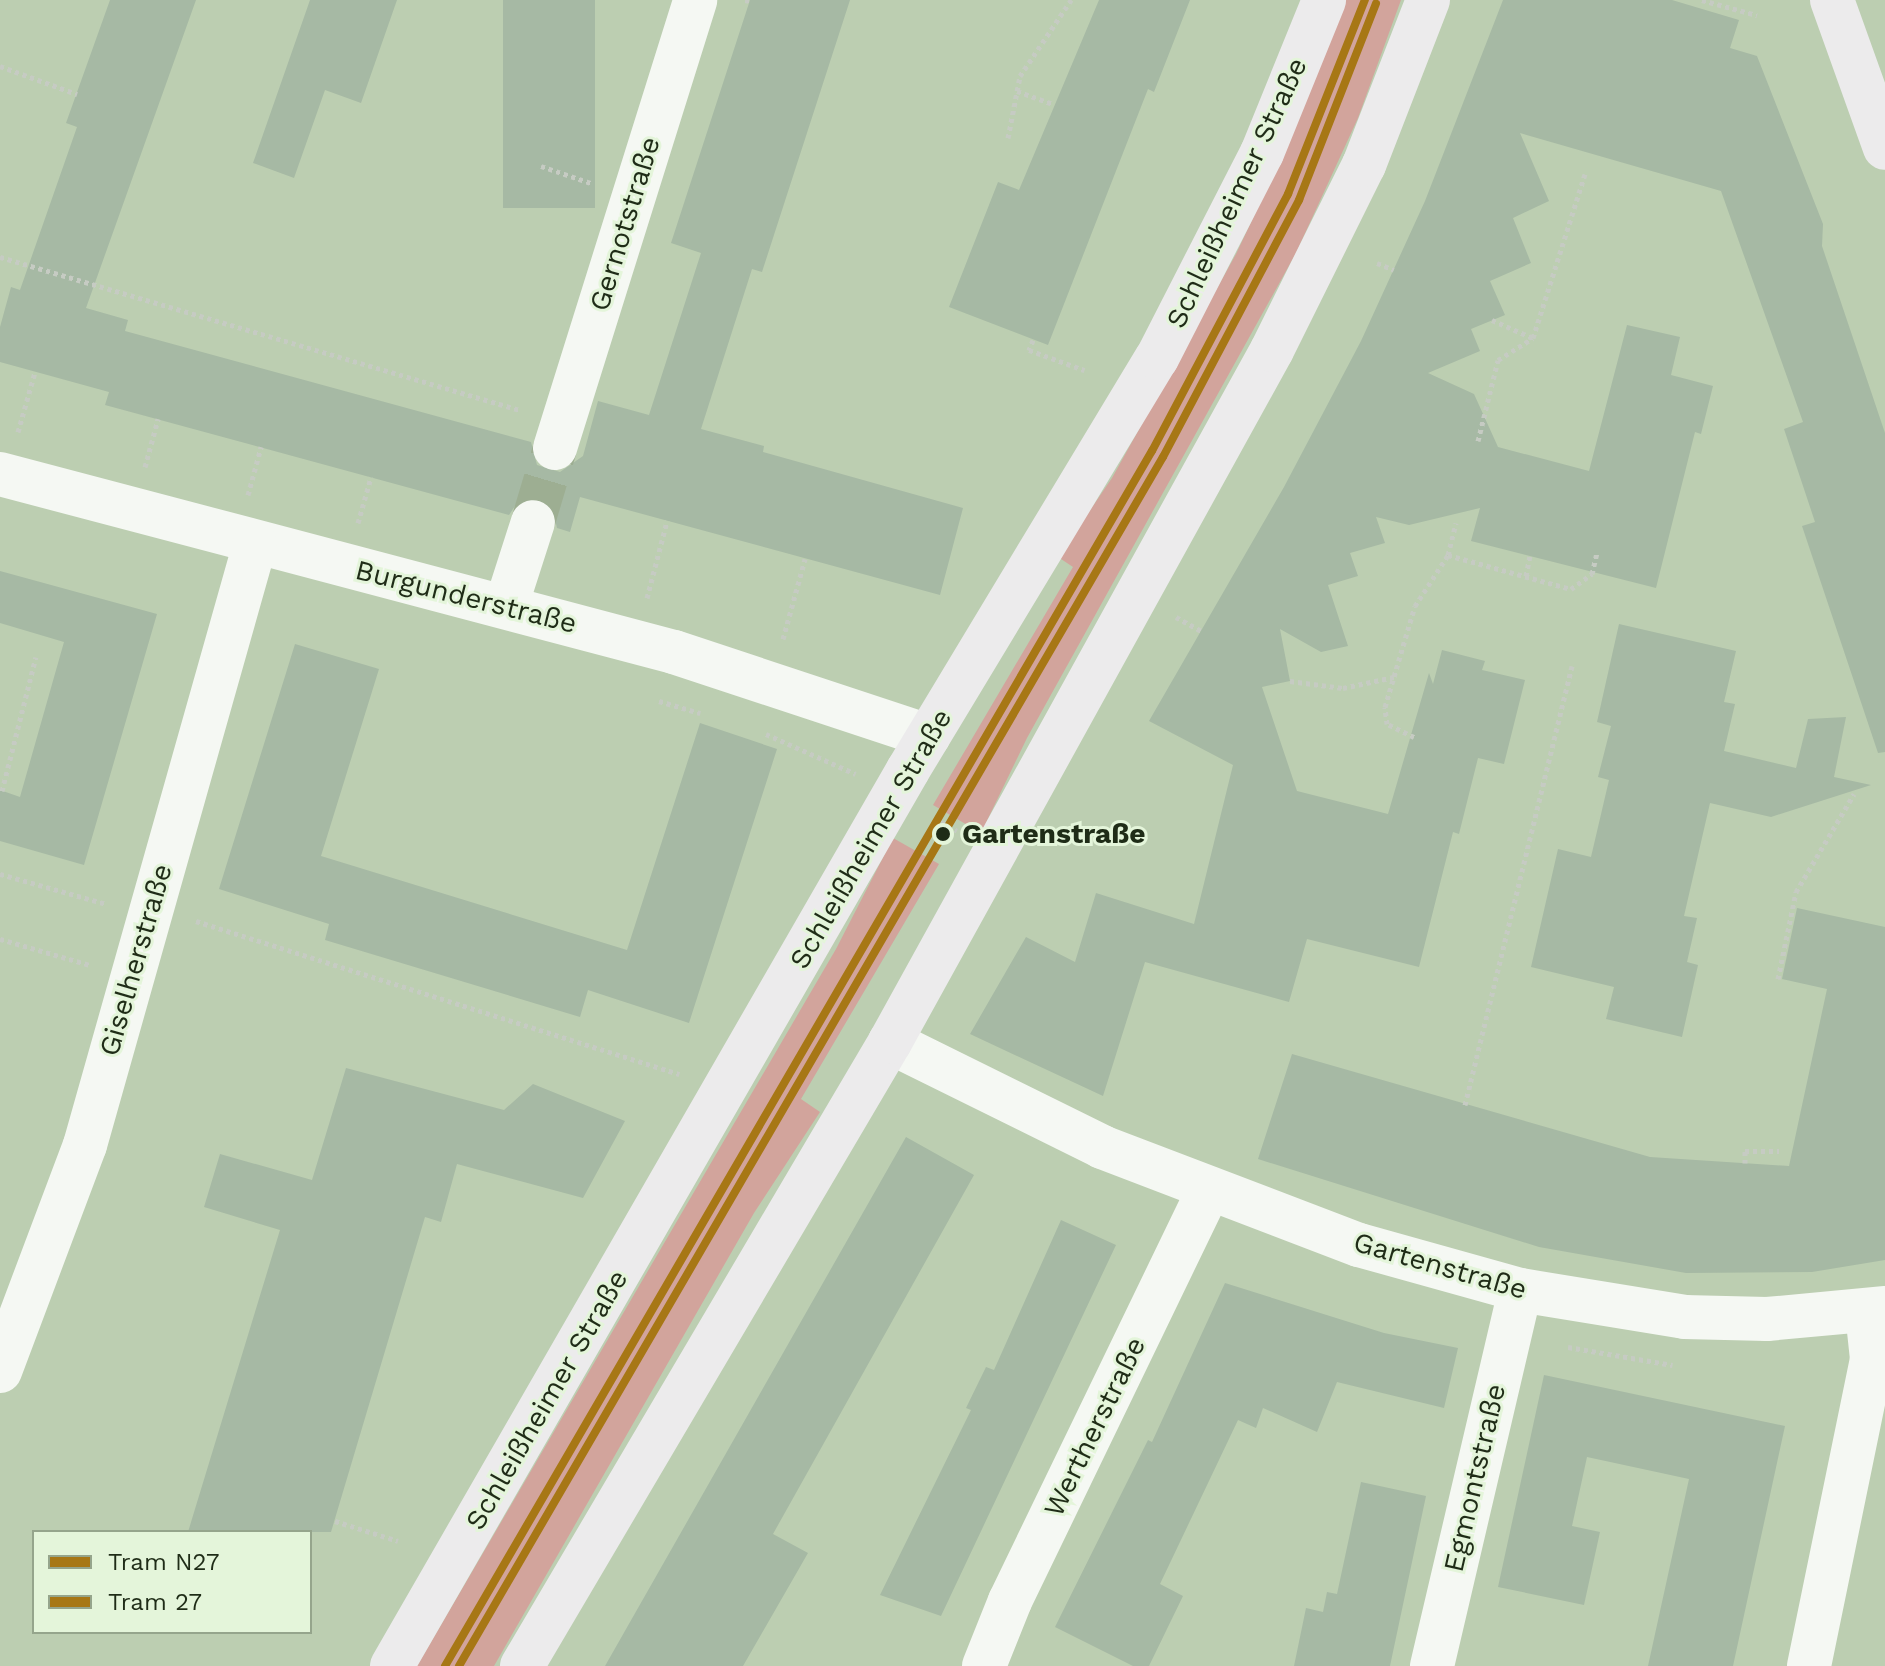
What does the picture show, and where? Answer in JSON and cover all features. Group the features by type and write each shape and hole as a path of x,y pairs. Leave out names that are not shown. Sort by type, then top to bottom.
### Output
{"main road":[{"name":"Schleißheimer Straße","path":"392,1666 928,736 1214,255 1324,0"},
{"path":"522,1666 890,1042 1279,338 1364,165 1428,0"},
{"path":"1832,0 1885,148"}],"street":[{"name":"Gernotstraße","path":"559,435 695,0"},
{"name":"Burgunderstraße","path":"3,475 255,544 635,641 771,682 928,736"},
{"path":"506,606 533,522"},
{"name":"Giselherstraße","path":"0,1371 85,1145 148,911 202,745 255,544"},
{"name":"Gartenstraße","path":"890,1042 1102,1147 1359,1245 1520,1290 1684,1317 1767,1319 1876,1310"},
{"name":"Wertherstraße","path":"984,1666 1010,1601 1209,1189"},
{"name":"Egmontstraße","path":"1432,1666 1520,1290"},
{"path":"1809,1666 1872,1359 1876,1310"}],"path":[{"path":"1008,138 1020,76 1071,0"},
{"path":"1702,0 1757,15"},
{"path":"0,66 77,94"},
{"path":"1017,91 1052,104"},
{"path":"1478,441 1498,360 1533,338 1585,174"},
{"path":"0,257 559,435"},
{"path":"1377,263 1394,270"},
{"path":"1492,320 1533,338"},
{"path":"1033,340 1029,350 1084,370"},
{"path":"3,475 35,372"},
{"path":"635,641 667,521"},
{"path":"1414,737 1387,724 1385,707 1415,606 1448,555 1456,523"},
{"path":"1448,555 1571,589 1592,574 1597,552"},
{"path":"1526,576 1530,556"},
{"path":"771,682 805,559"},
{"path":"1175,616 1201,631"},
{"path":"2,791 36,657"},
{"path":"1465,1105 1572,666"},
{"path":"1290,681 1343,688 1394,677"},
{"path":"659,701 705,714"},
{"path":"763,733 855,773"},
{"path":"1778,979 1796,892 1854,794"},
{"path":"0,874 148,911 679,1074"},
{"path":"0,939 130,976"},
{"path":"1745,1163 1745,1151 1779,1151"},
{"path":"335,1521 398,1541"}],"shaded area":[{"path":"1343,0 1401,0 1358,118 1296,253 1027,738 981,833 933,805 1073,567 1058,557 1112,478 1236,254 1289,142"},
{"path":"893,838 939,864 801,1099 820,1112 754,1213 494,1666 417,1666 836,949"}],"building":[{"path":"110,0 196,0 86,308 128,320 125,331 531,442 537,465 560,472 583,456 598,401 649,415 701,253 671,243 750,0 850,0 762,272 752,269 701,429 764,446 763,452 963,508 940,595 580,497 570,532 557,528 552,506 540,498 517,503 509,515 105,405 109,392 0,362 0,327 11,287 20,290 77,127 66,123"},
{"path":"310,0 397,0 361,103 325,90 294,178 253,163"},
{"path":"503,0 595,0 595,208 503,208"},
{"path":"1099,0 1190,0 1154,92 1148,89 1048,345 949,307 998,182 1019,190"},
{"path":"1503,0 1672,0 1739,20 1730,48 1757,56 1823,224 1822,246 1885,433 1885,752 1878,753 1802,526 1815,522 1784,429 1803,422 1721,191 1520,133 1549,201 1513,218 1531,263 1490,281 1505,315 1471,329 1480,351 1428,373 1474,394 1498,447 1589,471 1627,325 1680,337 1671,375 1713,386 1701,434 1695,432 1656,588 1471,541 1480,508 1409,525 1376,517 1385,543 1350,553 1358,576 1328,585 1348,646 1321,652 1280,629 1290,681 1262,687 1297,791 1388,814 1429,673 1433,684 1442,650 1485,661 1482,670 1525,680 1504,764 1478,758 1459,834 1453,832 1419,967 1307,939 1289,1002 1145,962 1103,1096 970,1034 1026,937 1075,962 1096,893 1194,924 1233,765 1149,721 1284,487 1361,341 1425,201"},
{"path":"0,571 157,614 84,865 0,841 0,790 20,797 64,642 0,623"},
{"path":"1619,624 1736,651 1724,702 1735,704 1724,751 1796,768 1808,719 1846,717 1834,777 1871,785 1771,817 1710,803 1684,916 1697,918 1687,962 1698,965 1682,1037 1606,1019 1614,987 1531,967 1558,849 1591,857 1609,780 1598,777 1611,726 1597,722"},
{"path":"295,644 379,669 321,856 627,950 700,723 777,749 689,1023 588,990 580,1017 325,940 329,924 219,889"},
{"path":"1797,908 1885,927 1885,1260 1812,1272 1686,1273 1539,1247 1258,1159 1292,1054 1650,1157 1789,1166 1827,989 1782,979"},
{"path":"346,1068 504,1110 533,1084 625,1121 583,1198 457,1164 441,1222 425,1217 331,1532 189,1530 280,1230 204,1207 220,1154 312,1180"},
{"path":"906,1137 974,1175 773,1534 808,1553 743,1666 605,1666"},
{"path":"1061,1220 1116,1245 941,1616 880,1595 971,1410 966,1408 986,1367 994,1370"},
{"path":"1225,1283 1384,1333 1458,1348 1444,1408 1337,1382 1317,1432 1263,1408 1256,1428 1238,1420 1160,1584 1183,1596 1149,1666 1133,1666 1055,1627 1148,1440 1152,1442"},
{"path":"1544,1375 1785,1426 1733,1666 1648,1666 1689,1479 1587,1457 1572,1526 1600,1532 1584,1605 1498,1587"},
{"path":"1361,1482 1426,1496 1390,1666 1294,1666 1306,1608 1323,1612 1327,1592 1337,1594"}],"tunnel":[{"path":"533,522 555,448"}],"tram line":[{"name":"N27","path":"445,1666 1152,451 1288,194 1365,0"},
{"name":"27","path":"459,1666 1163,457 1299,200 1376,4"}],"place":[{"name":"Gartenstraße","path":"943,834"}]}
